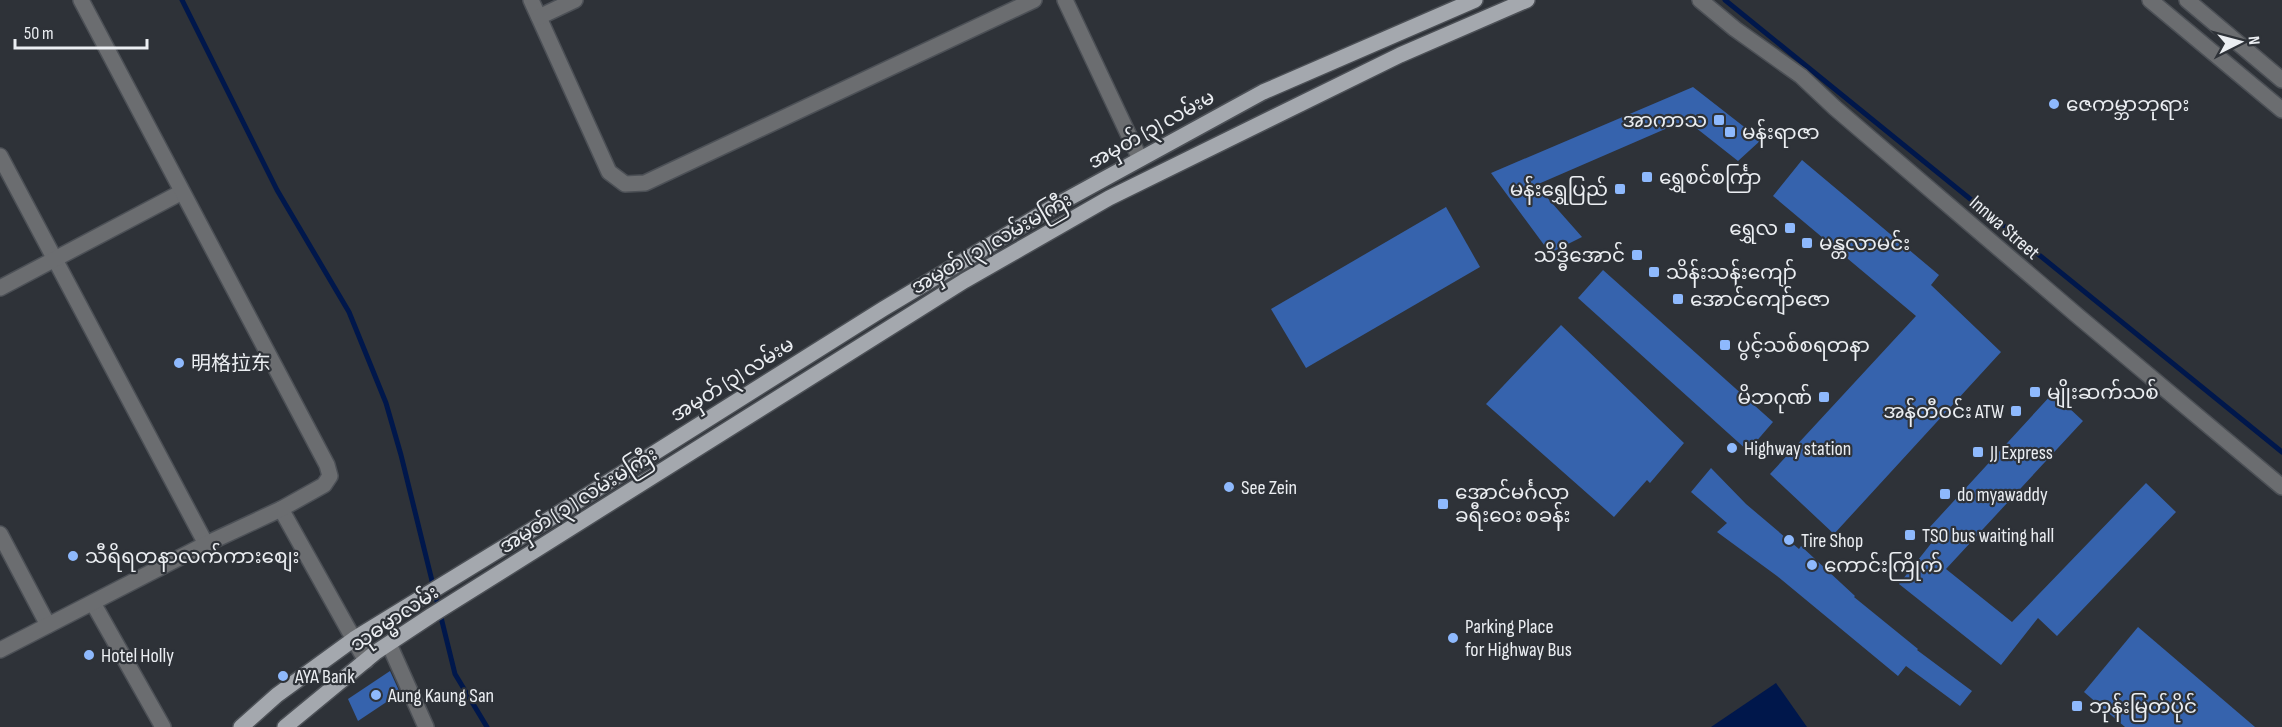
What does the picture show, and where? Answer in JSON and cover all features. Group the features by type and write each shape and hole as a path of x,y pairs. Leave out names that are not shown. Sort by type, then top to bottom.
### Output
{"main road":[{"name":"အမှတ် (၃) လမ်းမ","path":"490,556 893,303 1053,207 1263,92 1475,0"},
{"name":"အမှတ် ( ၃ ) လမ်းမကြီး","path":"504,572 964,281 1099,204 1400,55 1527,0"},
{"name":"သုဓမ္မာလမ်း","path":"241,727 278,695 354,639 490,556"},
{"name":"သုဓမ္မာလမ်း","path":"285,727 389,644 504,572"}],"street":[{"path":"0,650 206,544 281,509 324,485 330,476 327,465 81,0"},
{"path":"531,0 609,172 625,184 645,183 1034,0"},
{"path":"539,17 575,0"},
{"path":"1065,0 1140,159"},
{"name":"Innwa Street","path":"1700,0 1735,29 1801,76 2060,302 2282,487"},
{"path":"2150,0 2282,110"},
{"path":"2187,0 2282,80"},
{"path":"0,156 206,544"},
{"path":"0,288 182,192"},
{"path":"281,509 366,661"},
{"path":"0,534 48,625"},
{"path":"93,603 163,727"},
{"path":"389,644 426,727"}],"water":[{"path":"1776,683 1807,727 1711,727"}],"building":[{"path":"1693,87 1761,140 1738,161 1686,120 1536,185 1582,237 1550,253 1491,173"},
{"path":"1802,160 1939,275 1931,285 2001,352 1834,534 1770,474 1916,316 1773,196"},
{"path":"1446,207 1480,267 1306,368 1271,309"},
{"path":"1603,270 1773,422 1748,451 1578,298"},
{"path":"1561,325 1684,443 1650,483 1647,480 1614,517 1486,404"},
{"path":"2053,393 2083,421 1946,569 2012,622 2146,483 2176,512 2057,636 2038,618 2001,665 1899,584 1937,536 1929,528"},
{"path":"1711,468 1746,504 1799,549 1801,546 1854,597 1917,650 1972,691 1960,706 1906,666 1898,676 1777,576 1717,532 1727,523 1691,492"},
{"path":"2138,627 2255,727 2125,727 2084,692"},
{"name":"Aung Kaung San","path":"390,671 400,693 358,721 348,699"}],"waterway":[{"path":"182,0 277,190 349,312 386,403 455,674 487,727"},
{"path":"1725,0 2282,452"}],"place":[{"name":"ဇေကမ္ဘာဘုရား","path":"2054,104"},
{"name":"အာကာသ","path":"1719,120"},
{"name":"မန်းရာဇာ","path":"1730,132"},
{"name":"ရွှေစင်စင်္ကြာ","path":"1647,177"},
{"name":"မန်းရွှေပြည်","path":"1620,189"},
{"name":"ရွှေလ","path":"1790,228"},
{"name":"မန္တလာမင်း","path":"1807,243"},
{"name":"သိဒ္ဓိအောင်","path":"1637,255"},
{"name":"သိန်းသန်းကျော်","path":"1654,272"},
{"name":"အောင်ကျော်ဇော","path":"1678,299"},
{"name":"ပွင့်သစ်စရတနာ","path":"1725,345"},
{"name":"明格拉东","path":"179,363"},
{"name":"မျိုးဆက်သစ်","path":"2035,392"},
{"name":"မိဘဂုဏ်","path":"1824,397"},
{"name":"အန်တီဝင်း ATW","path":"2016,411"},
{"name":"Highway station","path":"1732,448"},
{"name":"JJ Express","path":"1978,452"},
{"name":"See Zein","path":"1229,487"},
{"name":"do myawaddy","path":"1945,494"},
{"name":"အောင်မင်္ဂလာ ခရီးဝေး စခန်း","path":"1443,504"},
{"name":"TSO bus waiting hall","path":"1910,535"},
{"name":"Tire Shop","path":"1789,540"},
{"name":"သီရိရတနာလက်ကားစျေး","path":"73,556"},
{"name":"ကောင်းကြိုက်","path":"1812,565"},
{"name":"Parking Place for Highway Bus","path":"1453,638"},
{"name":"Hotel Holly","path":"89,655"},
{"name":"AYA Bank","path":"283,676"},
{"name":"Aung Kaung San","path":"376,695"},
{"name":"ဘုန်းမြတ်ပိုင်","path":"2077,706"}]}
